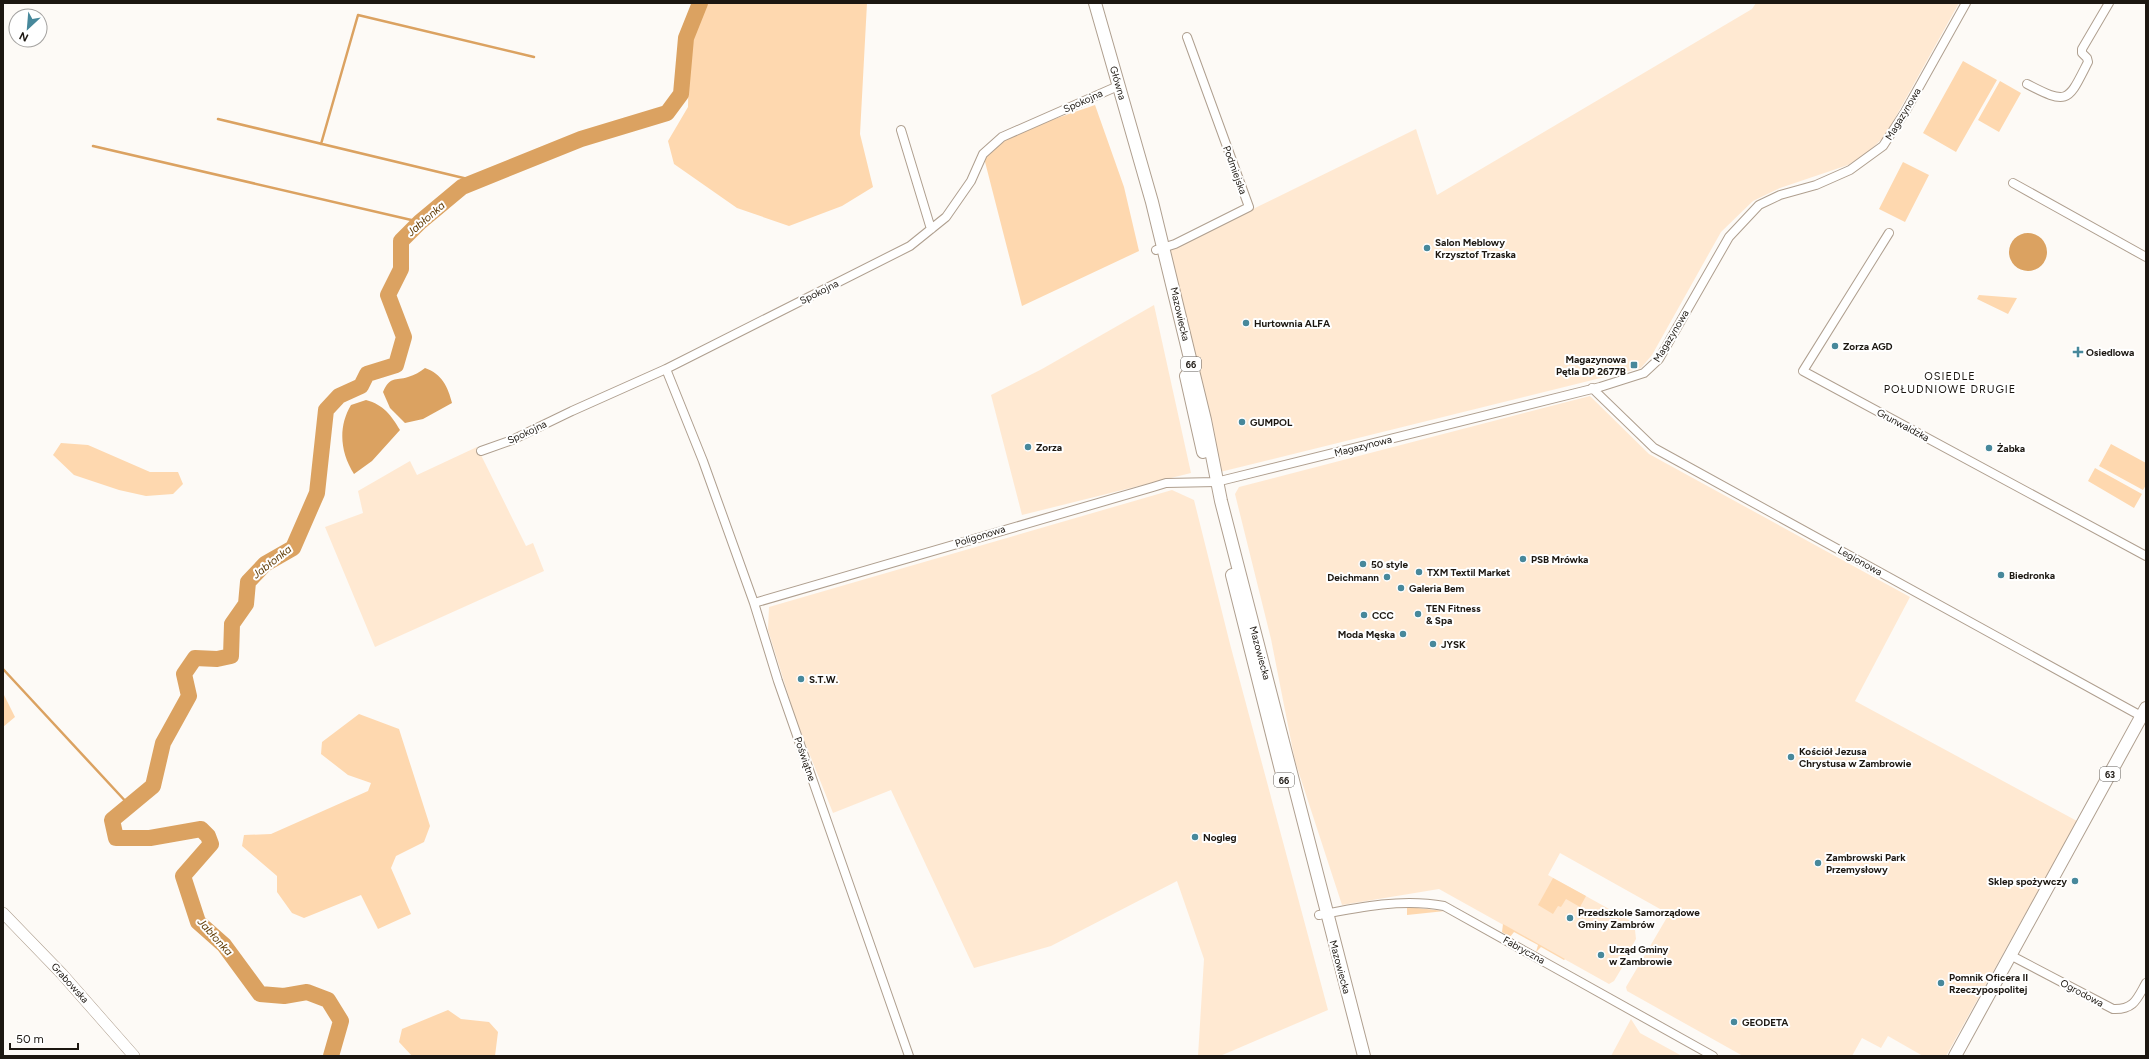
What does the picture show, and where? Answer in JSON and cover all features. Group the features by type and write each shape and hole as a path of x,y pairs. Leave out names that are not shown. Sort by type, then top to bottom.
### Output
{"main road":[{"name":"Główna","path":"1095,3 1140,162 1145,200 1160,249"},
{"name":"Mazowiecka","path":"1160,249 1213,482 1244,629 1364,1056"},
{"name":"63","path":"1955,1056 2144,712"},
{"name":"Mazowiecka","path":"1323,914 1356,1056"}],"street":[{"name":"Magazynowa","path":"1213,482 1592,388 1644,373 1659,359 1729,237 1759,206 1780,195 1816,185 1850,170 1883,146 1905,112 1966,3"},
{"path":"2027,84 2051,96 2062,97 2072,93 2088,62 2087,58 2082,52 2082,49 2109,3"},
{"name":"Podmiejska","path":"1160,249 1175,244 1249,207 1187,36"},
{"name":"Spokojna","path":"481,451 512,440 572,411 666,369 910,246 946,217 971,181 983,154 1002,137 1118,86"},
{"path":"901,130 930,229"},
{"path":"2013,183 2146,257"},
{"name":"Grunwaldzka","path":"1889,232 1803,371 2146,556"},
{"name":"Poświątne","path":"666,369 703,462 754,603 778,680 909,1056"},
{"name":"Legionowa","path":"1592,388 1654,448 2144,712"},
{"name":"Poligonowa","path":"754,603 1153,486 1166,483 1213,482"},
{"name":"Fabryczna","path":"1323,914 1392,904 1429,903 1444,906 1713,1056"},
{"name":"Grabowska","path":"3,913 62,974 134,1056"},
{"name":"Ogrodowa","path":"2010,955 2113,1009 2122,1010 2132,1006 2146,983"}],"shaded area":[{"path":"706,3 867,3 860,134 873,187 842,206 789,226 737,208 674,164 668,141 688,107 689,45"},
{"path":"1756,3 1959,3 1885,136 1866,154 1848,165 1780,188 1753,201 1721,232 1652,355 1641,368 1220,472 1166,247 1249,207 1253,209 1416,129 1437,195 1752,9"},
{"path":"1963,61 1997,80 1956,152 1923,133"},
{"path":"2000,81 2021,93 1999,132 1978,120"},
{"path":"1095,105 1124,187 1139,251 1022,306 983,154 1002,137"},
{"path":"1903,162 1929,175 1905,222 1879,209"},
{"path":"2028,233 2038,236 2044,242 2047,252 2044,262 2038,268 2028,271 2018,268 2012,262 2009,252 2012,242 2018,236"},
{"path":"1979,295 2017,298 2008,314 1977,299"},
{"path":"1154,305 1191,473 1022,515 991,395 1042,369"},
{"path":"425,368 440,377 446,386 452,403 423,419 405,423 390,408 383,392 388,383 391,381 413,375"},
{"path":"1590,396 1649,454 1910,597 1855,701 2077,821 1946,1056 1923,1056 1888,1036 1881,1048 1862,1038 1852,1056 1743,1056 1627,991 1626,987 1669,914 1560,853 1548,875 1638,925 1635,930 1636,939 1630,950 1632,951 1614,981 1609,984 1439,889 1342,905 1295,761 1271,639 1235,494 1239,487"},
{"path":"366,400 378,405 386,411 400,430 372,461 354,474 349,466 343,448 342,440 344,422 351,405"},
{"path":"61,443 88,445 150,472 178,472 183,484 173,494 146,496 119,490 74,475 53,455"},
{"path":"2111,444 2146,463 2146,485 2143,490 2099,466"},
{"path":"477,447 526,546 533,543 544,571 375,647 325,527 363,513 358,491 410,461 417,475"},
{"path":"2095,468 2142,494 2134,508 2088,481"},
{"path":"1172,490 1194,500 1230,644 1328,1010 1220,1056 1198,1056 1204,959 1177,881 1051,946 974,968 891,790 833,813 796,720 768,630 769,607"},
{"path":"3,693 15,717 3,727"},
{"path":"359,714 399,729 430,826 424,842 396,856 391,868 411,914 378,929 361,895 304,918 292,913 277,892 277,876 242,846 244,835 271,834 368,791 371,783 348,775 321,754 322,742"},
{"path":"1553,878 1586,896 1580,907 1566,899 1561,907 1558,906 1553,914 1538,905"},
{"path":"1407,908 1445,911 1407,915"},
{"path":"1503,924 1565,959 1564,960 1541,947 1536,952 1538,945 1514,932 1510,937 1502,932"},
{"path":"448,1010 461,1019 489,1022 498,1032 495,1056 412,1056 399,1042 402,1029"},
{"path":"1631,1019 1640,1033 1682,1056 1611,1056"}],"waterway":[{"name":"Jabłonka","path":"331,1056 341,1021 328,1000 307,992 284,996 260,994 224,945 198,922 183,876 211,844 208,836 201,829 150,838 116,838 112,820 153,786 163,743 189,696 184,674 195,658 217,659 231,656 232,624 246,604 248,582 265,564 293,548 317,493 326,410 339,396 361,386 367,374 396,365 404,337 388,295 401,269 401,241 420,222 462,187 581,139 667,113 681,94 686,38 700,3"},
{"path":"321,144 358,15 534,57"},
{"path":"218,119 476,181"},
{"path":"93,146 420,222"},
{"path":"3,669 129,805"}],"place":[{"name":"Salon Meblowy Krzysztof Trzaska","path":"1427,248"},
{"name":"Hurtownia ALFA","path":"1246,323"},
{"name":"Zorza AGD","path":"1835,346"},
{"name":"Osiedlowa","path":"2078,352"},
{"name":"Magazynowa Pętla DP 2677B","path":"1634,365"},
{"name":"GUMPOL","path":"1242,422"},
{"name":"Zorza","path":"1028,447"},
{"name":"Żabka","path":"1989,448"},
{"name":"PSB Mrówka","path":"1523,559"},
{"name":"50 style","path":"1363,564"},
{"name":"TXM Textil Market","path":"1419,572"},
{"name":"Biedronka","path":"2001,575"},
{"name":"Deichmann","path":"1387,577"},
{"name":"Galeria Bem","path":"1401,588"},
{"name":"TEN Fitness & Spa","path":"1418,614"},
{"name":"CCC","path":"1364,615"},
{"name":"Moda Męska","path":"1403,634"},
{"name":"JYSK","path":"1433,644"},
{"name":"S.T.W.","path":"801,679"},
{"name":"Kościół Jezusa Chrystusa w Zambrowie","path":"1791,757"},
{"name":"Nogleg","path":"1195,837"},
{"name":"Zambrowski Park Przemysłowy","path":"1818,863"},
{"name":"Sklep spożywczy","path":"2075,881"},
{"name":"Przedszkole Samorządowe Gminy Zambrów","path":"1570,918"},
{"name":"Urząd Gminy w Zambrowie","path":"1601,955"},
{"name":"Pomnik Oficera II Rzeczypospolitej","path":"1941,983"},
{"name":"GEODETA","path":"1734,1022"}],"district":[{"name":"OSIEDLE POŁUDNIOWE DRUGIE","path":"1950,382"}]}
